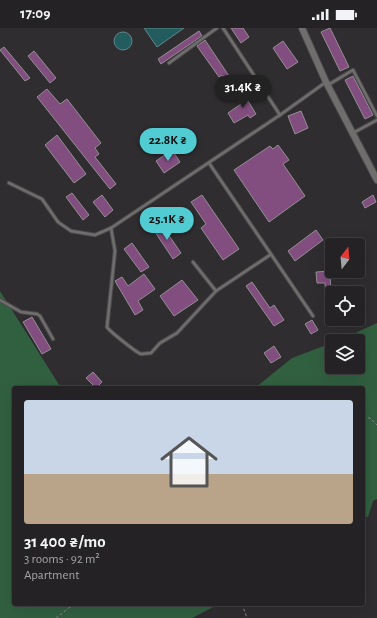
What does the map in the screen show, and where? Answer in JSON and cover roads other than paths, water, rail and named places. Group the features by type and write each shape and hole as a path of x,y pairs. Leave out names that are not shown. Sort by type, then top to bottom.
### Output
{"street":[{"path":"302,28 327,84 377,180"}],"lane":[{"path":"169,63 217,28"},
{"path":"223,28 280,116"},
{"path":"9,183 42,199 58,222 71,231 95,235 111,228 327,84 353,70 377,116"},
{"path":"353,133 377,120"},
{"path":"209,163 270,255 313,316"},
{"path":"111,228 115,251 106,327 110,332 126,342 138,353 151,352 160,343 177,333 216,291 270,255"},
{"path":"192,262 216,291"},
{"path":"0,300 21,312 37,314 40,316 53,339"}],"water":[{"path":"144,28 184,28 157,47"},
{"path":"123,32 129,35 132,41 129,47 123,50 117,47 114,41 117,35"}]}
